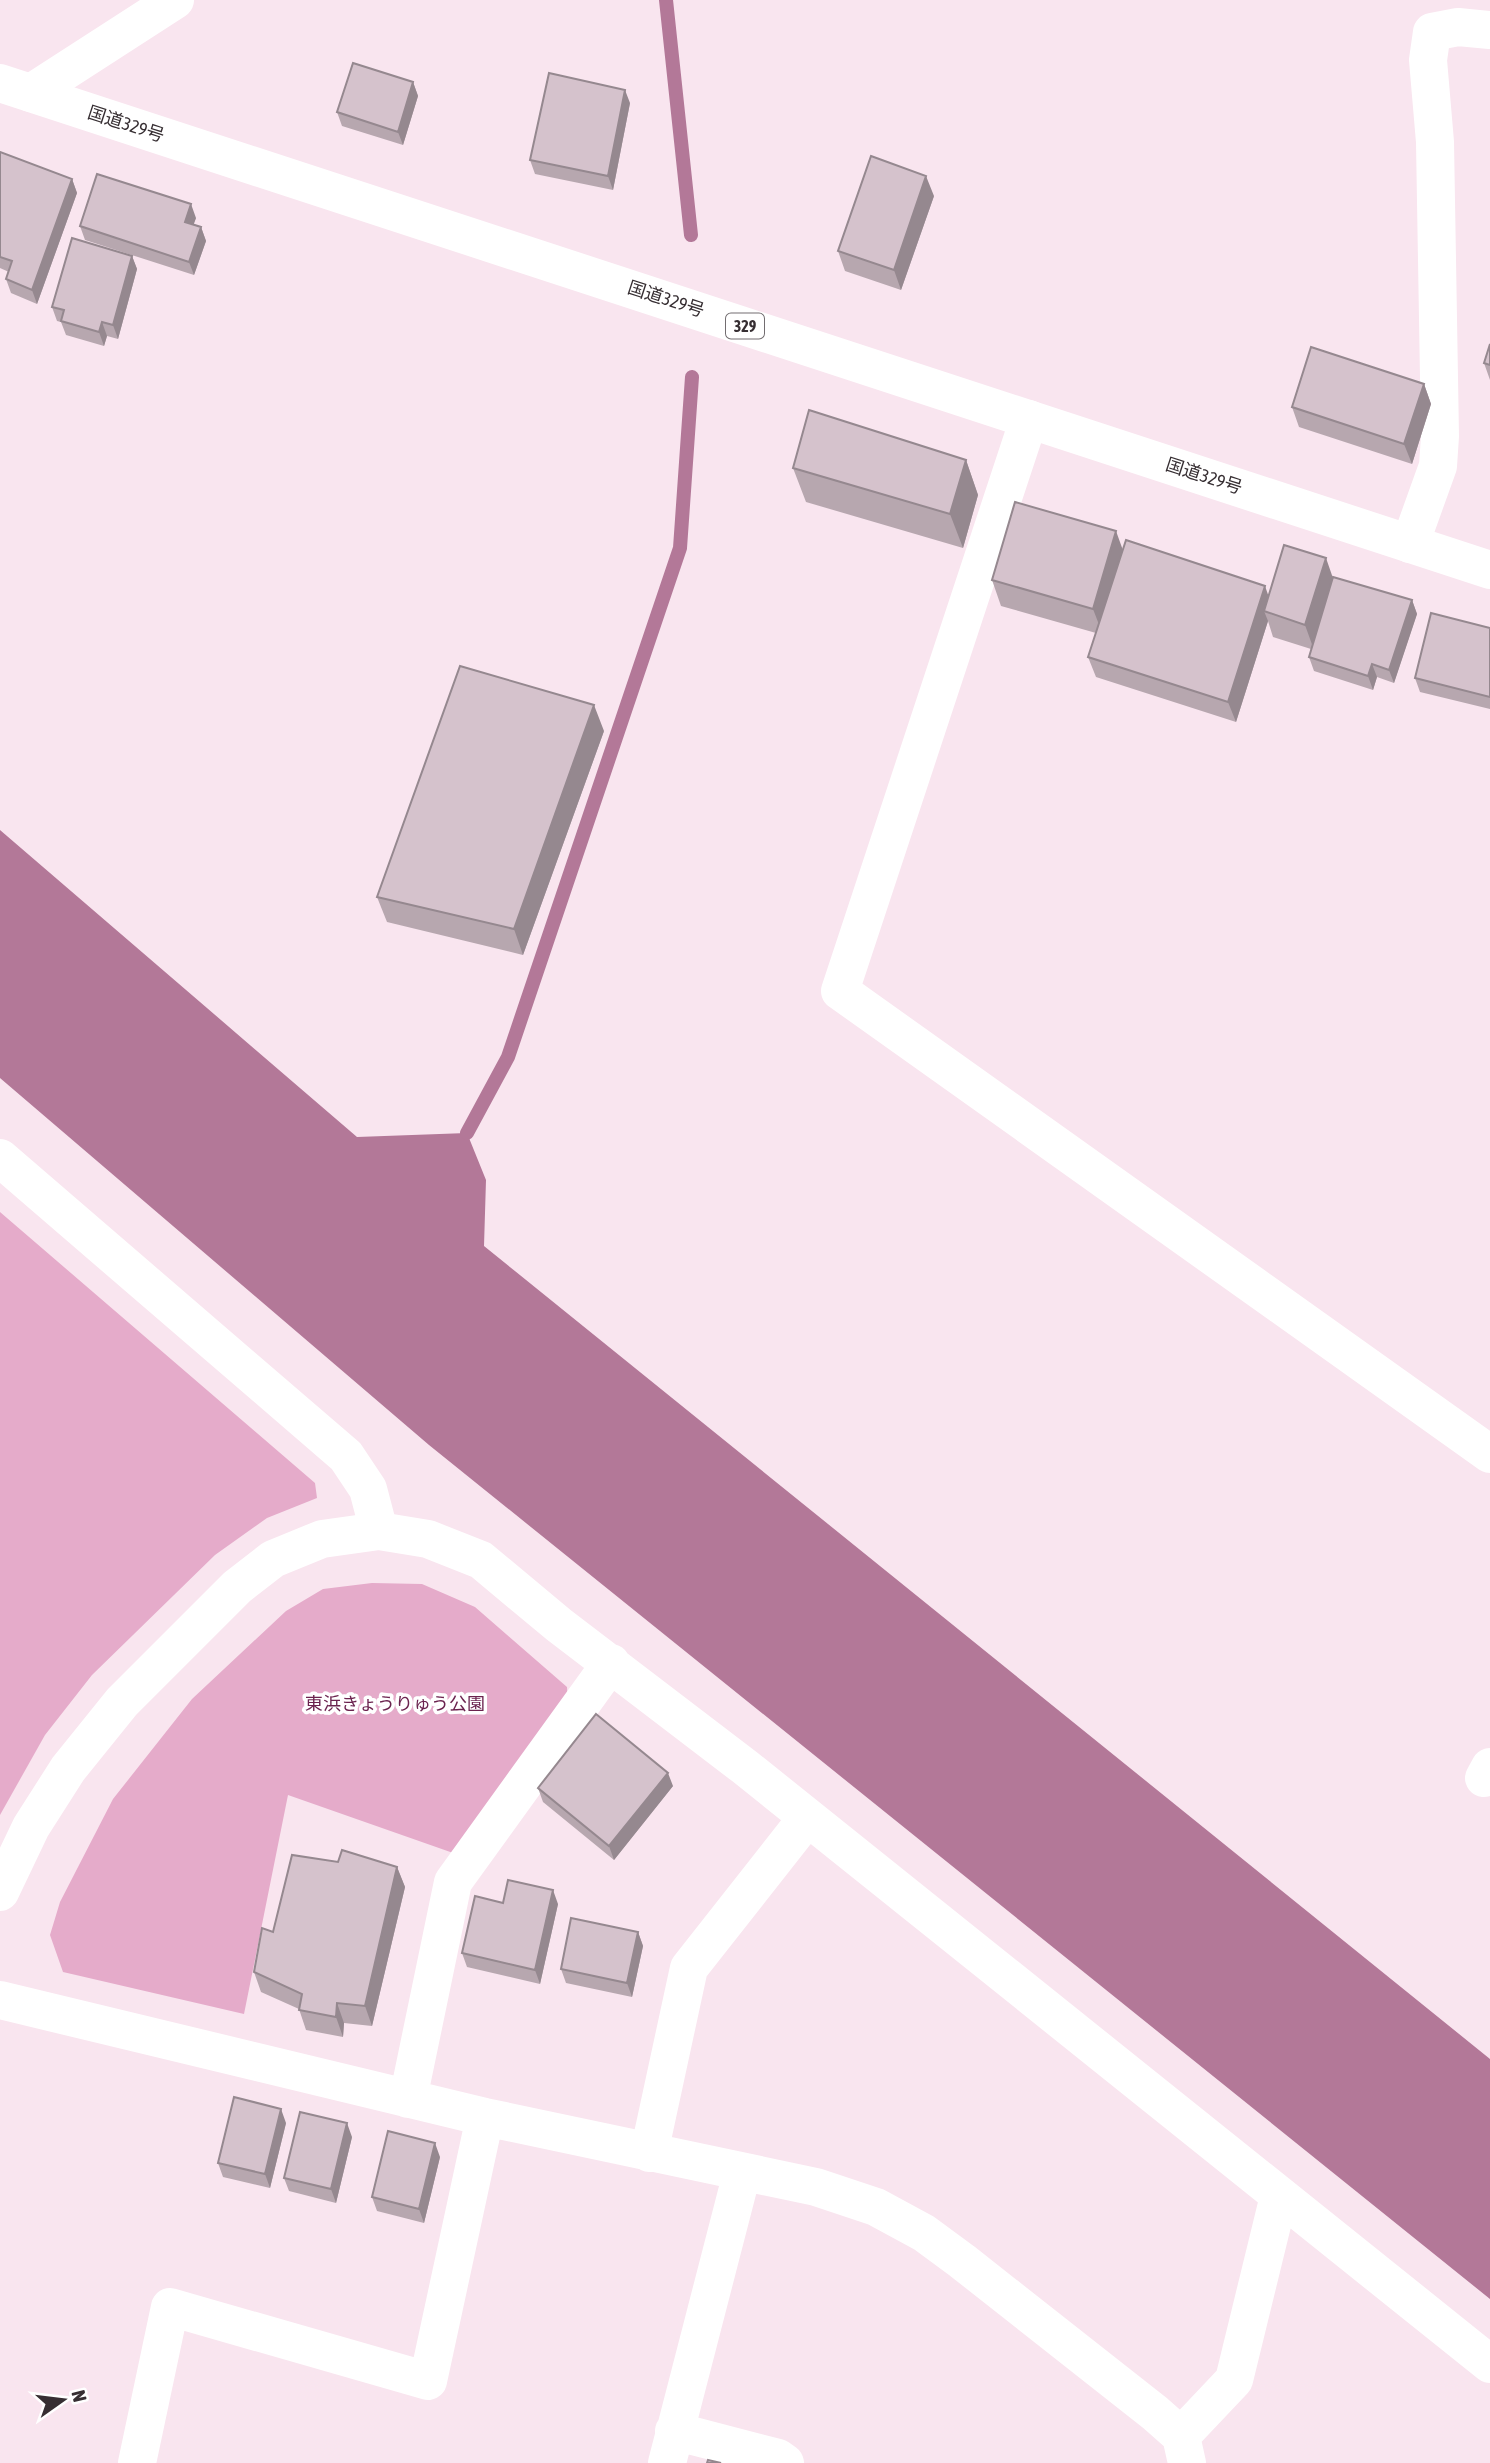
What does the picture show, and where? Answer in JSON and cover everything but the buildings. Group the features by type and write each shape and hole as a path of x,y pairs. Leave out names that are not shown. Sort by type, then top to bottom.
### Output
{"main road":[{"path":"15,88 175,0"},
{"path":"1410,544 1438,466 1440,436 1435,142 1428,60 1432,32 1458,27 1490,30"},
{"name":"国道329号","path":"15,88 1490,570"},
{"path":"1029,419 840,991 1490,1454"},
{"path":"0,1158 346,1456 368,1489 379,1531"},
{"path":"0,1892 31,1826 68,1769 122,1702 237,1587 273,1559 323,1539 379,1531 429,1539 481,1560 1490,2364"},
{"path":"408,2099 453,1882 611,1663"},
{"path":"649,2153 689,1968 807,1818"},
{"path":"0,2000 485,2117 816,2187 876,2207 924,2233 1184,2449 1234,2380 1279,2196"},
{"path":"136,2463 170,2307 428,2381 485,2117"},
{"path":"742,2173 670,2447 778,2458 785,2463"}],"green space":[{"path":"0,1212 315,1483 317,1498 267,1518 215,1555 92,1675 45,1735 0,1815"},
{"name":"東浜きょうりゅう公園","path":"372,1583 422,1584 475,1607 567,1687 568,1707 456,1854 288,1795 244,2014 63,1972 50,1935 60,1902 113,1799 192,1699 286,1611 323,1589"}],"shaded area":[{"path":"0,830 357,1137 467,1133 486,1180 484,1246 1490,2059 1490,2299 429,1445 0,1078"}],"waterway":[{"path":"666,0 691,235"},
{"path":"467,1133 508,1057 680,548 692,377"}]}
